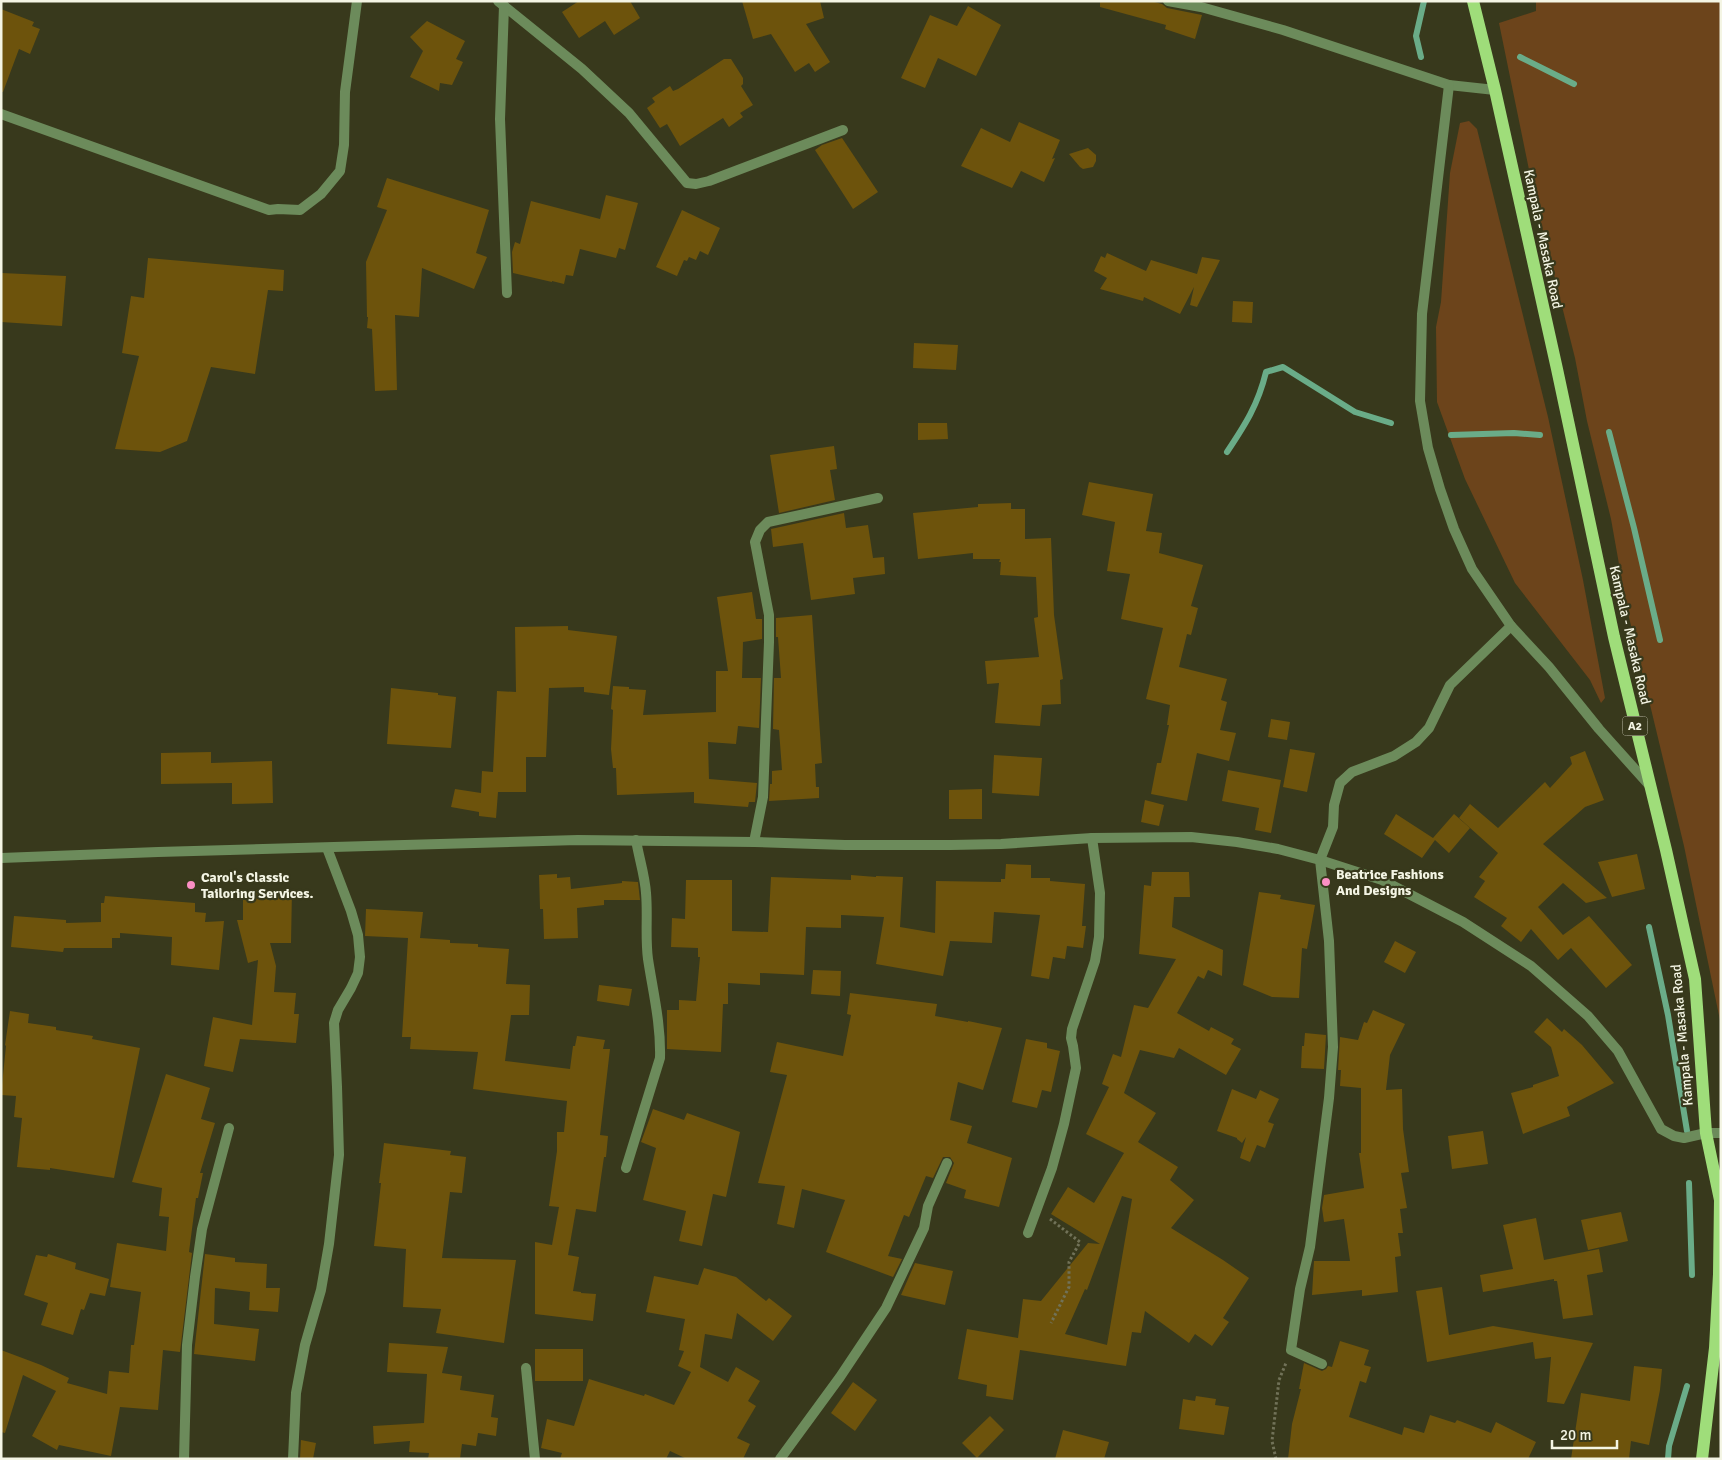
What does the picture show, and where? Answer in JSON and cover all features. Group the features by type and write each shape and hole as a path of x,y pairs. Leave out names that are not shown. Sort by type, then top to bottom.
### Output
{"main road":[{"name":"Kampala - Masaka Road","path":"1473,1 1495,90 1612,628 1695,979 1706,1133 1720,1200 1715,1348 1702,1459"}],"street":[{"path":"1,114 269,210 300,210 321,194 340,171 344,145 345,92 357,1"},
{"path":"1168,1 1201,7 1283,30 1449,85 1495,90"},
{"path":"501,4 582,69 629,113 686,183 696,184 709,181 843,130"},
{"path":"501,4 500,119 508,293"},
{"path":"1449,85 1422,314 1420,401 1428,448 1454,529 1472,569 1511,626 1549,666 1599,729 1650,786"},
{"path":"754,842 763,796 769,642 768,616 755,542 760,530 768,522 878,498"},
{"path":"1322,1364 1291,1350 1300,1289 1310,1247 1329,1098 1333,1047 1329,941 1320,860 1333,827 1334,805 1340,783 1352,772 1394,756 1416,742 1429,728 1450,685 1511,626"},
{"path":"1,858 458,842 578,840 951,845 1017,844 1092,838 1191,837 1278,849 1382,880 1464,922 1532,966 1588,1016 1618,1052 1661,1129 1674,1136 1684,1138 1721,1132"},
{"path":"1028,1233 1058,1150 1076,1068 1074,1046 1071,1038 1072,1030 1097,950 1100,893 1092,838"},
{"path":"626,1168 660,1058 655,994 648,958 646,893 636,840"},
{"path":"293,1459 296,1393 305,1345 321,1290 329,1244 339,1155 334,1023 338,1010 358,973 360,957 358,935 351,911 327,848"},
{"path":"184,1459 186,1363 195,1277 202,1230 229,1128"},
{"path":"780,1459 840,1377 886,1308 924,1228 928,1206 947,1164"},
{"path":"526,1368 535,1459"}],"path":[{"path":"1038,1209 1080,1242 1069,1262 1069,1287 1051,1323"},
{"path":"1276,1459 1272,1441 1279,1380 1291,1350"}],"shaded area":[{"path":"1536,1 1721,1 1721,1025 1684,846 1627,609 1611,519 1587,421 1575,358 1535,199 1499,23 1536,11"},
{"path":"1469,121 1477,129 1548,417 1583,580 1605,698 1601,703 1590,680 1515,583 1465,479 1437,402 1436,327 1441,302 1450,173 1460,123"}],"building":[{"path":"579,1 630,1 640,18 614,35 605,21 579,38 562,12"},
{"path":"742,1 820,1 824,18 806,24 830,62 815,72 809,63 795,72 771,34 753,39"},
{"path":"1100,1 1151,1 1162,4 1167,8 1202,15 1195,39 1165,29 1166,25 1100,7"},
{"path":"968,6 1001,25 976,76 938,58 925,88 901,78 930,15 957,26"},
{"path":"1,9 34,22 32,26 40,29 30,54 19,49 3,92 1,92"},
{"path":"427,21 465,41 456,59 463,62 452,85 440,83 439,91 410,77 423,51 410,37"},
{"path":"724,59 731,59 743,78 741,86 753,105 740,113 743,117 729,127 723,118 680,146 667,124 660,128 647,108 655,102 652,98 670,86 673,91 678,89"},
{"path":"1019,122 1060,140 1052,159 1055,158 1044,182 1021,171 1012,188 961,166 981,128 1010,142"},
{"path":"842,138 878,192 853,209 815,150 822,145"},
{"path":"1088,148 1096,155 1096,161 1093,167 1083,169 1069,154"},
{"path":"387,178 489,210 476,253 487,257 474,289 422,268 419,317 395,315 397,390 375,391 372,329 367,328 366,262 387,210 377,207"},
{"path":"606,195 638,203 625,250 619,248 616,258 580,249 573,276 566,275 564,284 513,273 512,252 515,242 520,244 531,201 600,219"},
{"path":"682,210 720,228 708,255 700,251 696,260 689,257 687,261 684,260 677,276 656,267"},
{"path":"1107,253 1146,271 1151,260 1197,274 1202,257 1220,260 1197,307 1190,305 1194,287 1180,314 1144,297 1143,301 1100,289 1107,278 1094,271 1101,256 1105,258"},
{"path":"148,258 284,270 283,291 268,290 255,374 211,367 187,441 160,452 115,449 139,356 122,353 131,296 144,298"},
{"path":"2,273 66,276 62,326 1,322"},
{"path":"1233,301 1253,302 1252,323 1232,322"},
{"path":"914,343 958,345 956,370 913,368"},
{"path":"918,423 947,423 948,439 918,440"},
{"path":"834,446 837,469 830,470 835,500 779,513 770,455"},
{"path":"1089,482 1153,494 1146,531 1162,533 1159,553 1203,565 1191,606 1198,608 1191,635 1187,634 1179,667 1227,679 1221,700 1227,702 1220,730 1236,733 1229,761 1197,753 1187,801 1151,794 1157,763 1161,763 1169,725 1167,725 1170,705 1146,699 1163,628 1121,619 1130,574 1107,571 1115,522 1082,515"},
{"path":"1011,503 1011,509 1025,509 1025,539 1051,538 1054,615 1063,679 1060,680 1061,704 1042,705 1040,726 995,723 999,683 987,684 985,661 1039,657 1034,618 1038,617 1036,577 1000,575 1000,559 973,559 973,553 918,559 913,513 978,507 978,504"},
{"path":"844,513 846,528 868,525 873,558 884,557 885,574 853,578 855,594 811,600 803,543 773,547 771,529"},
{"path":"752,592 756,619 762,619 762,639 743,642 742,678 761,678 759,728 738,726 736,744 708,742 709,779 757,783 755,802 749,802 748,807 694,803 694,792 617,795 616,768 613,768 611,749 613,686 646,690 643,715 716,712 716,671 728,671 717,597"},
{"path":"812,615 822,763 815,764 816,787 819,787 819,798 769,801 772,771 782,770 779,730 773,729 774,678 781,678 778,637 776,637 776,618"},
{"path":"568,626 568,630 617,636 609,695 584,692 584,687 549,688 546,757 526,757 526,792 498,792 496,818 479,816 479,812 451,807 455,789 481,793 482,771 493,772 497,691 516,692 515,627"},
{"path":"391,688 456,697 451,748 387,744"},
{"path":"1271,719 1290,722 1287,740 1268,737"},
{"path":"1290,749 1315,753 1307,792 1283,787"},
{"path":"1585,751 1604,800 1585,807 1543,844 1607,898 1586,903 1563,883 1538,907 1563,935 1589,916 1632,965 1606,988 1571,948 1558,960 1531,929 1521,942 1501,926 1507,918 1474,897 1485,881 1479,877 1498,853 1459,818 1470,804 1498,828 1545,782 1550,788 1572,764 1570,757"},
{"path":"211,752 211,763 272,761 273,803 232,804 232,783 161,784 161,753"},
{"path":"994,755 1042,758 1039,796 992,793"},
{"path":"1228,770 1281,780 1271,833 1255,830 1259,808 1222,801"},
{"path":"982,789 982,819 949,819 949,790"},
{"path":"1145,800 1164,805 1159,826 1141,822"},
{"path":"1396,814 1433,838 1454,814 1470,828 1449,853 1435,840 1422,858 1384,834"},
{"path":"1637,854 1645,889 1612,897 1598,862"},
{"path":"1006,864 1031,865 1031,878 1050,878 1050,881 1085,884 1082,926 1086,926 1083,948 1067,946 1065,959 1053,957 1049,979 1031,976 1040,915 994,912 992,943 950,941 943,976 876,964 884,917 841,915 841,928 806,927 804,975 760,973 760,985 728,983 728,1004 723,1004 721,1052 667,1049 667,1010 679,1010 679,1000 696,1001 700,957 698,957 698,948 671,947 672,918 685,919 686,880 732,880 732,931 768,932 771,877 851,880 851,875 903,877 900,927 935,933 936,881 1001,882 1001,879 1005,879"},
{"path":"1152,872 1189,872 1190,897 1174,897 1172,927 1223,950 1222,976 1208,970 1204,979 1198,976 1177,1013 1209,1031 1211,1027 1234,1039 1231,1044 1241,1049 1226,1075 1179,1048 1174,1058 1140,1050 1124,1093 1156,1113 1138,1142 1178,1167 1170,1180 1194,1200 1171,1228 1249,1278 1223,1318 1229,1322 1212,1346 1195,1334 1189,1343 1145,1311 1141,1333 1132,1332 1126,1366 1020,1350 1013,1400 986,1396 987,1385 958,1379 967,1329 1018,1338 1023,1299 1041,1301 1088,1243 1100,1244 1051,1214 1068,1187 1094,1203 1124,1153 1086,1134 1109,1087 1102,1084 1113,1054 1121,1057 1134,1005 1148,1008 1176,959 1139,954 1144,885 1151,886","holes":["1122,1196 1132,1199 1107,1345 1065,1334 1085,1289 1087,1290"]},
{"path":"557,874 557,878 570,877 571,889 622,883 622,881 638,882 640,900 604,900 604,905 577,908 578,938 544,939 543,909 540,909 539,875"},
{"path":"243,890 292,890 291,943 270,943 276,966 274,992 296,993 294,1014 299,1014 296,1043 240,1039 233,1072 204,1066 213,1017 252,1025 258,960 248,963 237,920 243,920"},
{"path":"1259,892 1281,895 1280,899 1315,905 1307,949 1302,948 1299,998 1272,997 1243,985"},
{"path":"105,896 195,903 195,912 206,913 205,922 224,921 219,970 171,965 172,937 120,933 120,938 112,938 112,948 64,948 63,952 11,947 14,916 66,920 66,923 101,922 101,903 104,903"},
{"path":"366,909 423,912 420,938 450,940 450,943 478,944 478,947 509,949 506,984 530,985 529,1015 511,1015 505,1061 570,1069 573,1046 575,1046 577,1036 605,1040 603,1049 610,1049 600,1135 608,1136 596,1212 576,1209 568,1255 579,1257 573,1291 596,1294 593,1321 535,1314 535,1242 552,1245 559,1207 549,1206 557,1151 557,1132 564,1132 567,1101 473,1089 478,1052 410,1049 411,1037 402,1037 408,938 365,936"},
{"path":"1395,941 1416,952 1405,973 1384,962"},
{"path":"813,970 841,971 840,996 811,994"},
{"path":"599,985 632,989 629,1006 597,1001"},
{"path":"850,993 937,1004 935,1016 1002,1028 983,1090 958,1082 950,1120 972,1126 967,1143 1012,1158 999,1207 964,1198 966,1190 946,1183 954,1163 950,1157 943,1157 933,1178 926,1176 909,1217 904,1215 888,1256 902,1259 893,1277 826,1252 845,1200 802,1189 794,1228 777,1224 785,1186 758,1183 787,1075 770,1072 777,1042 843,1056 851,1015 847,1014"},
{"path":"1373,1010 1405,1024 1390,1055 1386,1090 1402,1089 1403,1129 1409,1172 1401,1173 1407,1208 1400,1209 1403,1233 1398,1233 1401,1256 1395,1257 1398,1292 1362,1296 1362,1290 1312,1295 1314,1261 1350,1261 1344,1219 1324,1222 1322,1208 1324,1195 1364,1188 1359,1153 1361,1153 1361,1088 1340,1086 1341,1070 1338,1070 1340,1037 1358,1040 1364,1022 1367,1023"},
{"path":"10,1011 29,1014 28,1023 56,1027 56,1030 93,1036 92,1039 140,1048 114,1178 50,1168 50,1170 17,1167 22,1118 14,1117 16,1096 1,1095"},
{"path":"1547,1018 1562,1032 1564,1029 1582,1045 1614,1083 1567,1107 1570,1116 1523,1134 1511,1093 1533,1087 1533,1085 1559,1076 1551,1047 1534,1032"},
{"path":"1305,1033 1326,1035 1324,1069 1301,1068 1302,1046 1304,1046"},
{"path":"1026,1039 1047,1043 1047,1048 1060,1051 1051,1092 1042,1090 1037,1108 1012,1102"},
{"path":"166,1074 210,1088 201,1119 215,1123 200,1173 203,1173 198,1198 196,1198 189,1252 192,1253 180,1352 163,1350 158,1410 120,1407 111,1456 59,1445 57,1450 32,1436 56,1391 23,1375 5,1433 1,1432 1,1350 69,1378 67,1383 107,1394 109,1371 129,1373 131,1345 134,1345 141,1292 110,1287 117,1243 166,1251 169,1217 159,1216 162,1188 132,1182"},
{"path":"1232,1089 1256,1099 1260,1090 1279,1099 1268,1122 1274,1124 1265,1148 1257,1145 1250,1162 1240,1158 1246,1137 1242,1143 1237,1138 1217,1131"},
{"path":"653,1109 684,1120 687,1113 740,1132 726,1197 713,1194 702,1246 679,1241 686,1211 643,1200 656,1148 641,1142"},
{"path":"1483,1131 1488,1164 1452,1169 1448,1136"},
{"path":"384,1143 451,1151 450,1155 466,1157 462,1193 450,1192 442,1258 516,1260 504,1343 436,1333 441,1309 403,1307 406,1249 374,1246"},
{"path":"1621,1212 1628,1241 1588,1250 1581,1220"},
{"path":"1536,1218 1544,1260 1599,1249 1603,1272 1587,1275 1593,1315 1563,1319 1557,1281 1554,1281 1554,1279 1483,1292 1480,1275 1513,1269 1503,1225"},
{"path":"48,1254 76,1263 75,1269 109,1279 105,1296 90,1293 84,1310 81,1309 73,1335 41,1325 48,1303 24,1295 36,1255 47,1257"},
{"path":"205,1254 235,1258 235,1262 267,1264 266,1288 280,1288 278,1312 249,1310 250,1292 215,1288 214,1324 259,1329 255,1361 194,1354"},
{"path":"915,1263 953,1271 945,1305 901,1295"},
{"path":"704,1268 736,1277 766,1301 769,1298 792,1316 773,1341 737,1313 732,1339 705,1334 700,1367 728,1382 736,1367 760,1381 748,1401 756,1406 737,1438 750,1444 743,1459 687,1459 670,1451 666,1459 560,1459 562,1453 541,1448 547,1419 574,1426 589,1379 644,1396 645,1394 674,1405 691,1372 678,1366 684,1351 679,1350 685,1319 646,1312 654,1276 698,1285"},
{"path":"1442,1287 1449,1335 1493,1326 1593,1343 1564,1404 1547,1402 1551,1357 1535,1359 1533,1342 1427,1362 1416,1291"},
{"path":"1340,1341 1369,1350 1364,1365 1371,1367 1366,1383 1360,1381 1349,1417 1402,1435 1404,1427 1424,1433 1430,1415 1455,1423 1457,1420 1491,1433 1496,1422 1536,1442 1528,1459 1288,1459 1292,1424 1301,1389 1299,1389 1304,1363 1322,1371 1328,1366 1332,1367"},
{"path":"389,1343 448,1347 442,1373 462,1376 460,1390 494,1395 491,1417 498,1418 496,1436 478,1433 476,1446 462,1444 460,1459 428,1459 429,1453 409,1452 410,1441 374,1444 373,1426 424,1423 427,1374 387,1372"},
{"path":"535,1349 583,1349 583,1381 535,1381"},
{"path":"1634,1366 1662,1369 1660,1390 1649,1445 1631,1441 1629,1459 1571,1459 1581,1393 1630,1401"},
{"path":"853,1382 877,1400 855,1431 831,1413"},
{"path":"1196,1396 1216,1399 1215,1405 1229,1407 1224,1435 1179,1429 1183,1399 1195,1401"},
{"path":"990,1416 1004,1430 977,1458 962,1443"},
{"path":"1063,1430 1109,1442 1104,1459 1055,1459"},
{"path":"301,1440 316,1443 313,1459 300,1459"}],"waterway":[{"path":"1421,57 1416,36 1424,1"},
{"path":"1520,57 1574,84"},
{"path":"1227,452 1250,414 1259,395 1266,372 1283,367 1355,412 1391,423"},
{"path":"1609,432 1660,640"},
{"path":"1451,435 1514,433 1540,435"},
{"path":"1649,927 1668,1015 1687,1131"},
{"path":"1689,1183 1692,1275"},
{"path":"1668,1459 1669,1446 1687,1386"}],"place":[{"name":"Beatrice Fashions And Designs","path":"1326,882"},
{"name":"Carol's Classic Tailoring Services.","path":"191,885"}]}
